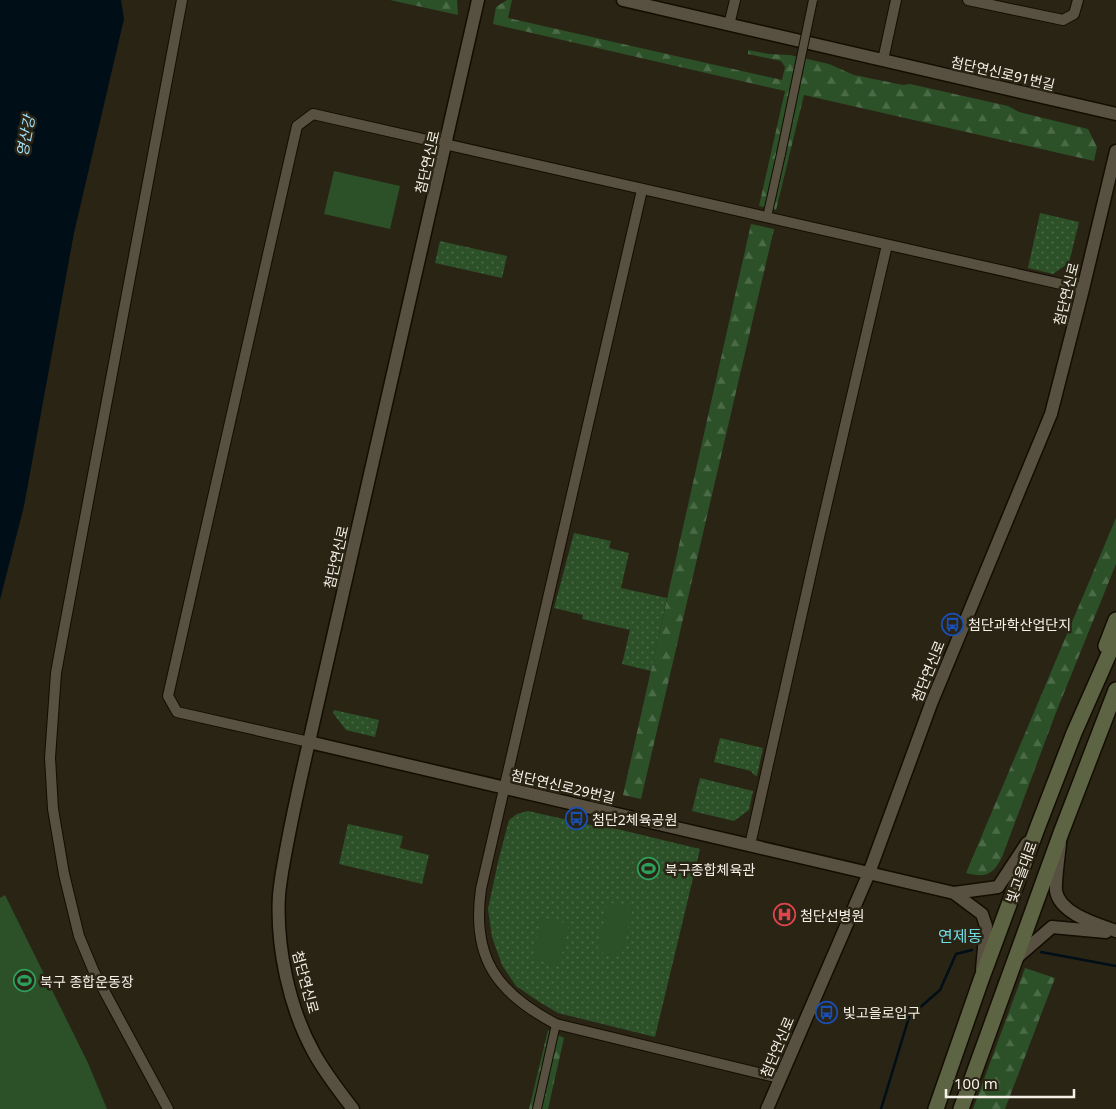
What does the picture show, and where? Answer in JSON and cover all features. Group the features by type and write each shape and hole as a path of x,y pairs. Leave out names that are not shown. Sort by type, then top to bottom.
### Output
{"main road":[{"path":"1074,733 1116,620"},
{"name":"빛고을대로","path":"936,1109 1038,826 1074,733 1116,638"},
{"name":"빛고을대로","path":"961,1109 1014,960 1116,690"},
{"path":"1096,742 1116,699"}],"street":[{"path":"168,1109 94,972 79,936 58,842 53,809 50,758 56,673 182,0"},
{"name":"첨단연신로","path":"353,1109 328,1077 312,1051 294,1006 283,967 279,926 279,894 287,842 309,742 478,0"},
{"name":"첨단연신로91번길","path":"622,0 1116,114"},
{"path":"729,24 735,0"},
{"path":"767,218 813,0"},
{"path":"883,60 896,0"},
{"path":"968,0 1064,20 1074,14 1078,0"},
{"path":"309,742 177,712 168,696 297,126 313,114 1083,289"},
{"name":"첨단연신로","path":"767,1109 869,873 931,704 1051,414 1116,151"},
{"path":"642,190 481,889 478,908 481,942 486,958 498,981 517,1000 538,1015 556,1024 779,1078"},
{"path":"750,845 887,245"},
{"name":"첨단연신로29번길","path":"309,742 954,893"},
{"path":"954,893 980,891 998,887 1038,826"},
{"path":"1061,833 1056,891 1065,907 1076,915 1116,932"},
{"path":"954,893 982,914 986,926 981,980"},
{"path":"1014,960 1052,927 1116,932"},
{"path":"537,1109 556,1024"}],"green space":[{"path":"390,0 457,0 458,15"},
{"path":"507,0 512,0 508,18 782,80 785,67 781,61 748,54 748,50 790,55 829,64 854,75 903,85 910,84 1008,106 1019,112 1088,129 1097,147 1094,161 804,95 776,210 759,206 785,91 493,24 496,7"},
{"path":"334,171 400,186 390,229 324,214"},
{"path":"1040,213 1079,222 1069,263 1053,274 1028,268"},
{"path":"751,224 774,229 641,799 623,795"},
{"path":"440,241 507,256 502,278 435,263"},
{"path":"1116,518 1116,564 1055,715 1002,857 995,868 988,874 966,873"},
{"path":"574,533 611,541 609,548 629,553 621,588 667,598 651,671 622,664 630,630 582,619 583,615 554,608"},
{"path":"334,710 379,720 375,737 346,730 333,713"},
{"path":"720,738 763,748 757,776 751,771 714,762"},
{"path":"700,778 753,791 749,810 734,821 692,811"},
{"path":"528,811 604,828 613,828 700,849 655,1037 558,1013 516,986 502,965 492,937 488,909 509,820 517,814"},
{"path":"348,824 403,836 400,848 429,855 422,884 339,864"},
{"name":"북구 종합운동장","path":"5,895 88,1063 107,1109 0,1109 0,898"},
{"path":"608,902 633,908 621,957 597,952"},
{"path":"542,917 569,924 559,966 532,959"},
{"path":"1025,968 1055,978 1005,1109 973,1109"},
{"path":"548,1030 564,1038 548,1109 529,1109"}],"water":[{"name":"영산강","path":"0,0 121,0 124,19 74,233 24,506 0,600"}],"waterway":[{"path":"881,1109 909,1017 940,990 956,954 972,950"},
{"path":"1041,952 1116,966"}],"place":[{"name":"첨단과학산업단지","path":"952,624"},
{"name":"첨단2체육공원","path":"576,819"},
{"name":"북구종합체육관","path":"649,869"},
{"name":"첨단선병원","path":"784,915"},
{"name":"북구 종합운동장","path":"24,981"},
{"name":"빛고을로입구","path":"827,1012"}],"district":[{"name":"연제동","path":"960,936"}]}
